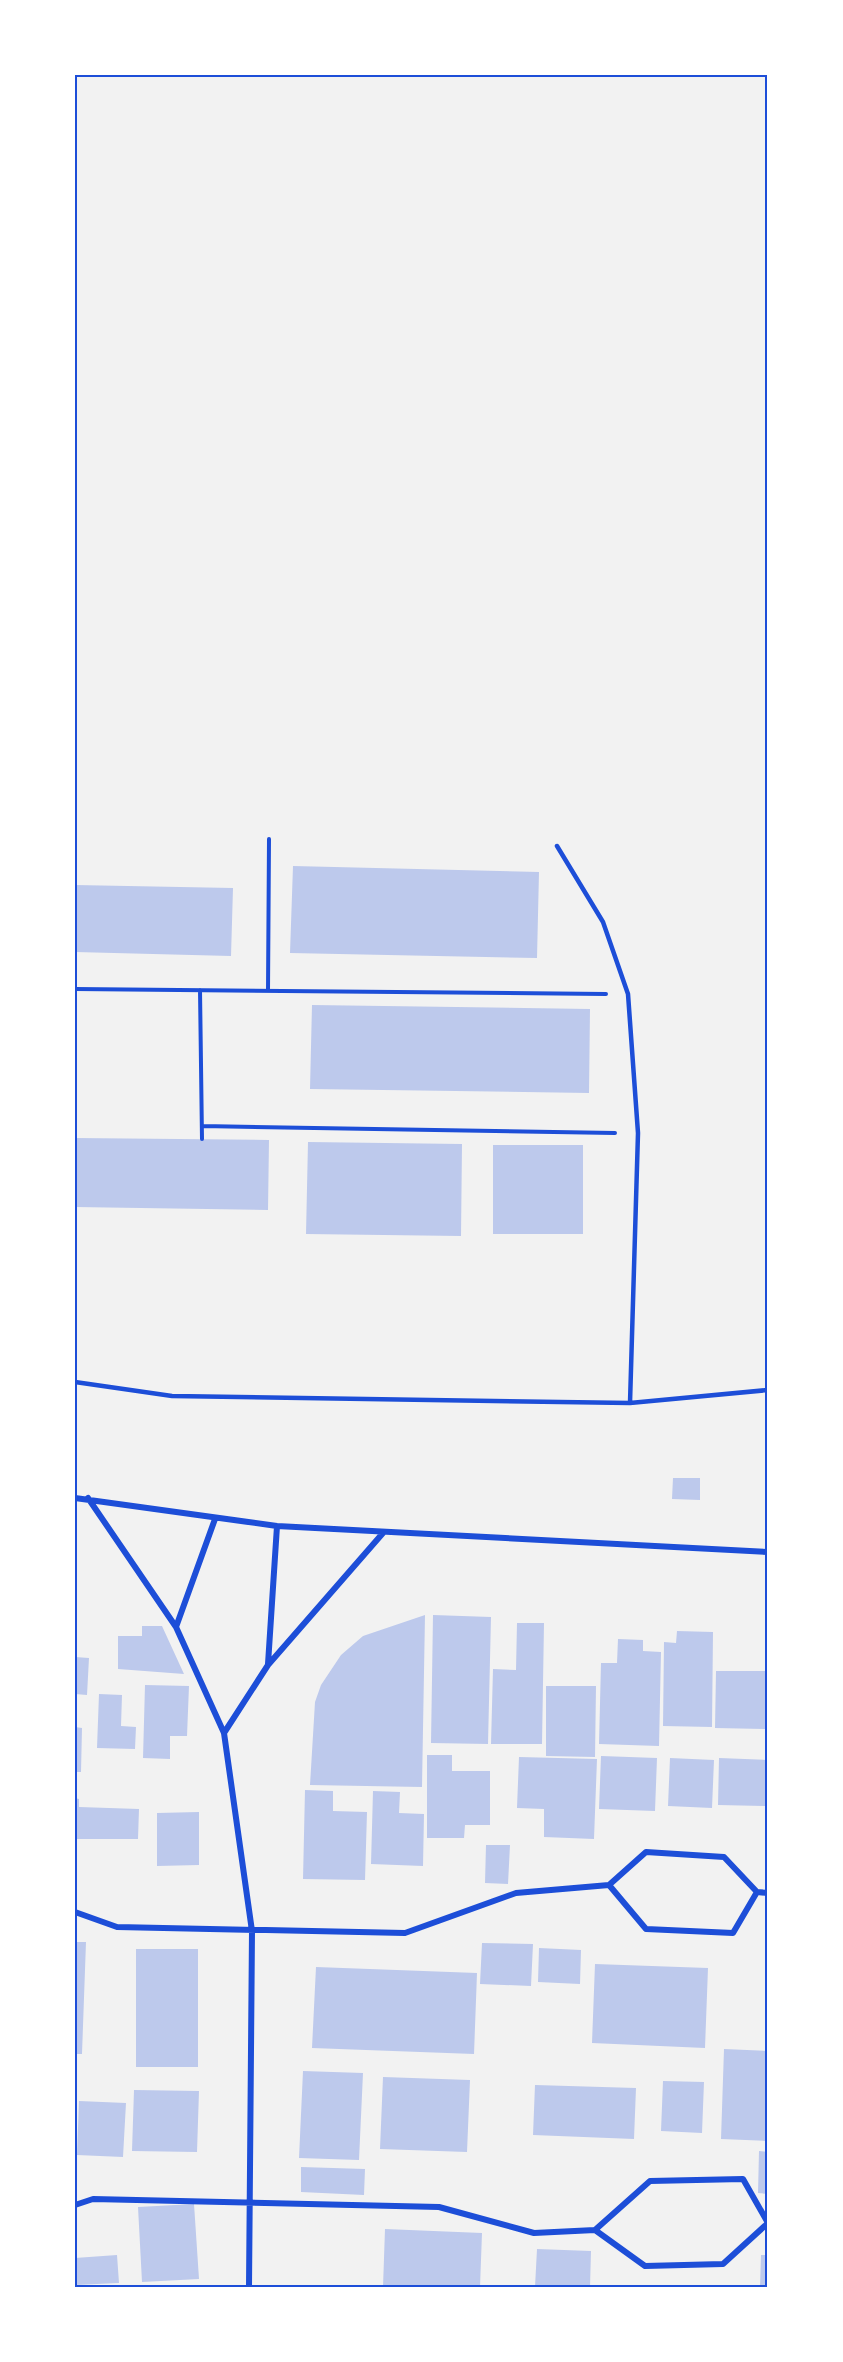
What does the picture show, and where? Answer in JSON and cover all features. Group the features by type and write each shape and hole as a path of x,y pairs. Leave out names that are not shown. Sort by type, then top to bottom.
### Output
{"street":[{"path":"75,1498 277,1526 768,1552"},
{"path":"88,1498 176,1627 224,1733 252,1931 249,2287"},
{"path":"176,1627 215,1519"},
{"path":"268,1665 277,1526"},
{"path":"224,1733 268,1665 383,1533"},
{"path":"75,1912 117,1928 405,1933 516,1893 609,1885 646,1852 724,1857 757,1892 768,1893"},
{"path":"609,1885 646,1929 733,1933 757,1892"},
{"path":"75,2205 93,2199 439,2207 534,2233 595,2230 645,2266 723,2264 768,2223 743,2179 650,2181 595,2230"}],"lane":[{"path":"557,846 603,922 628,994 638,1133 630,1403"},
{"path":"75,1382 172,1396 630,1403 768,1390"}],"path":[{"path":"268,991 269,839"},
{"path":"75,989 628,994"},
{"path":"200,990 202,1139"},
{"path":"202,1126 638,1133"}],"building":[{"path":"293,866 539,872 537,958 290,953"},
{"path":"75,885 233,888 231,956 75,952"},
{"path":"312,1005 590,1009 589,1093 310,1089"},
{"path":"75,1138 269,1140 268,1210 75,1207"},
{"path":"308,1142 462,1144 461,1236 306,1234"},
{"path":"493,1145 583,1145 583,1234 493,1234"},
{"path":"673,1478 700,1478 700,1500 672,1499"},
{"path":"425,1615 422,1787 310,1785 315,1702 321,1685 341,1655 363,1636"},
{"path":"433,1615 491,1617 488,1744 431,1743"},
{"path":"517,1623 544,1623 542,1744 491,1744 493,1669 516,1670"},
{"path":"142,1626 162,1626 184,1674 118,1669 118,1636 142,1636"},
{"path":"677,1631 713,1632 712,1727 663,1726 664,1642 676,1643"},
{"path":"618,1639 643,1640 643,1651 661,1652 659,1746 599,1744 601,1663 617,1663"},
{"path":"75,1657 89,1658 87,1695 75,1694"},
{"path":"716,1671 768,1671 768,1729 715,1728"},
{"path":"145,1685 189,1686 187,1736 170,1736 170,1759 143,1758"},
{"path":"546,1686 596,1686 595,1757 546,1756"},
{"path":"99,1694 122,1695 121,1726 136,1727 135,1749 97,1748"},
{"path":"75,1727 82,1728 81,1772 75,1772"},
{"path":"427,1755 452,1755 452,1771 490,1771 490,1825 465,1825 464,1838 427,1838"},
{"path":"601,1756 657,1758 655,1811 599,1809"},
{"path":"519,1757 597,1759 594,1839 544,1837 544,1809 517,1808"},
{"path":"670,1758 714,1760 712,1808 668,1806"},
{"path":"719,1758 768,1760 768,1806 718,1805"},
{"path":"305,1790 333,1791 333,1811 367,1812 365,1880 303,1879"},
{"path":"373,1791 400,1792 399,1813 424,1814 423,1866 371,1864"},
{"path":"75,1798 79,1799 79,1807 139,1809 138,1839 77,1839 77,1856 75,1856"},
{"path":"199,1812 199,1865 157,1866 157,1813"},
{"path":"486,1845 510,1845 508,1884 485,1883"},
{"path":"75,1942 86,1942 82,2054 75,2054"},
{"path":"482,1943 533,1944 531,1986 480,1984"},
{"path":"539,1948 581,1950 580,1984 538,1982"},
{"path":"136,1949 198,1949 198,2067 136,2067"},
{"path":"595,1964 708,1968 705,2048 592,2043"},
{"path":"316,1967 477,1973 474,2054 312,2048"},
{"path":"724,2049 768,2051 768,2141 721,2139"},
{"path":"303,2071 363,2073 359,2160 299,2158"},
{"path":"383,2077 470,2080 467,2152 380,2149"},
{"path":"663,2081 704,2082 702,2133 661,2131"},
{"path":"535,2085 636,2088 634,2139 533,2135"},
{"path":"134,2090 199,2091 197,2152 132,2151"},
{"path":"79,2101 126,2103 123,2157 77,2155"},
{"path":"759,2151 768,2152 768,2194 758,2193"},
{"path":"301,2167 365,2169 364,2195 301,2192"},
{"path":"194,2204 199,2279 142,2282 138,2207"},
{"path":"385,2229 482,2233 480,2287 383,2287"},
{"path":"537,2249 591,2251 590,2287 535,2287"},
{"path":"117,2255 119,2283 75,2285 75,2258"},
{"path":"761,2255 768,2255 768,2287 760,2287"}]}
